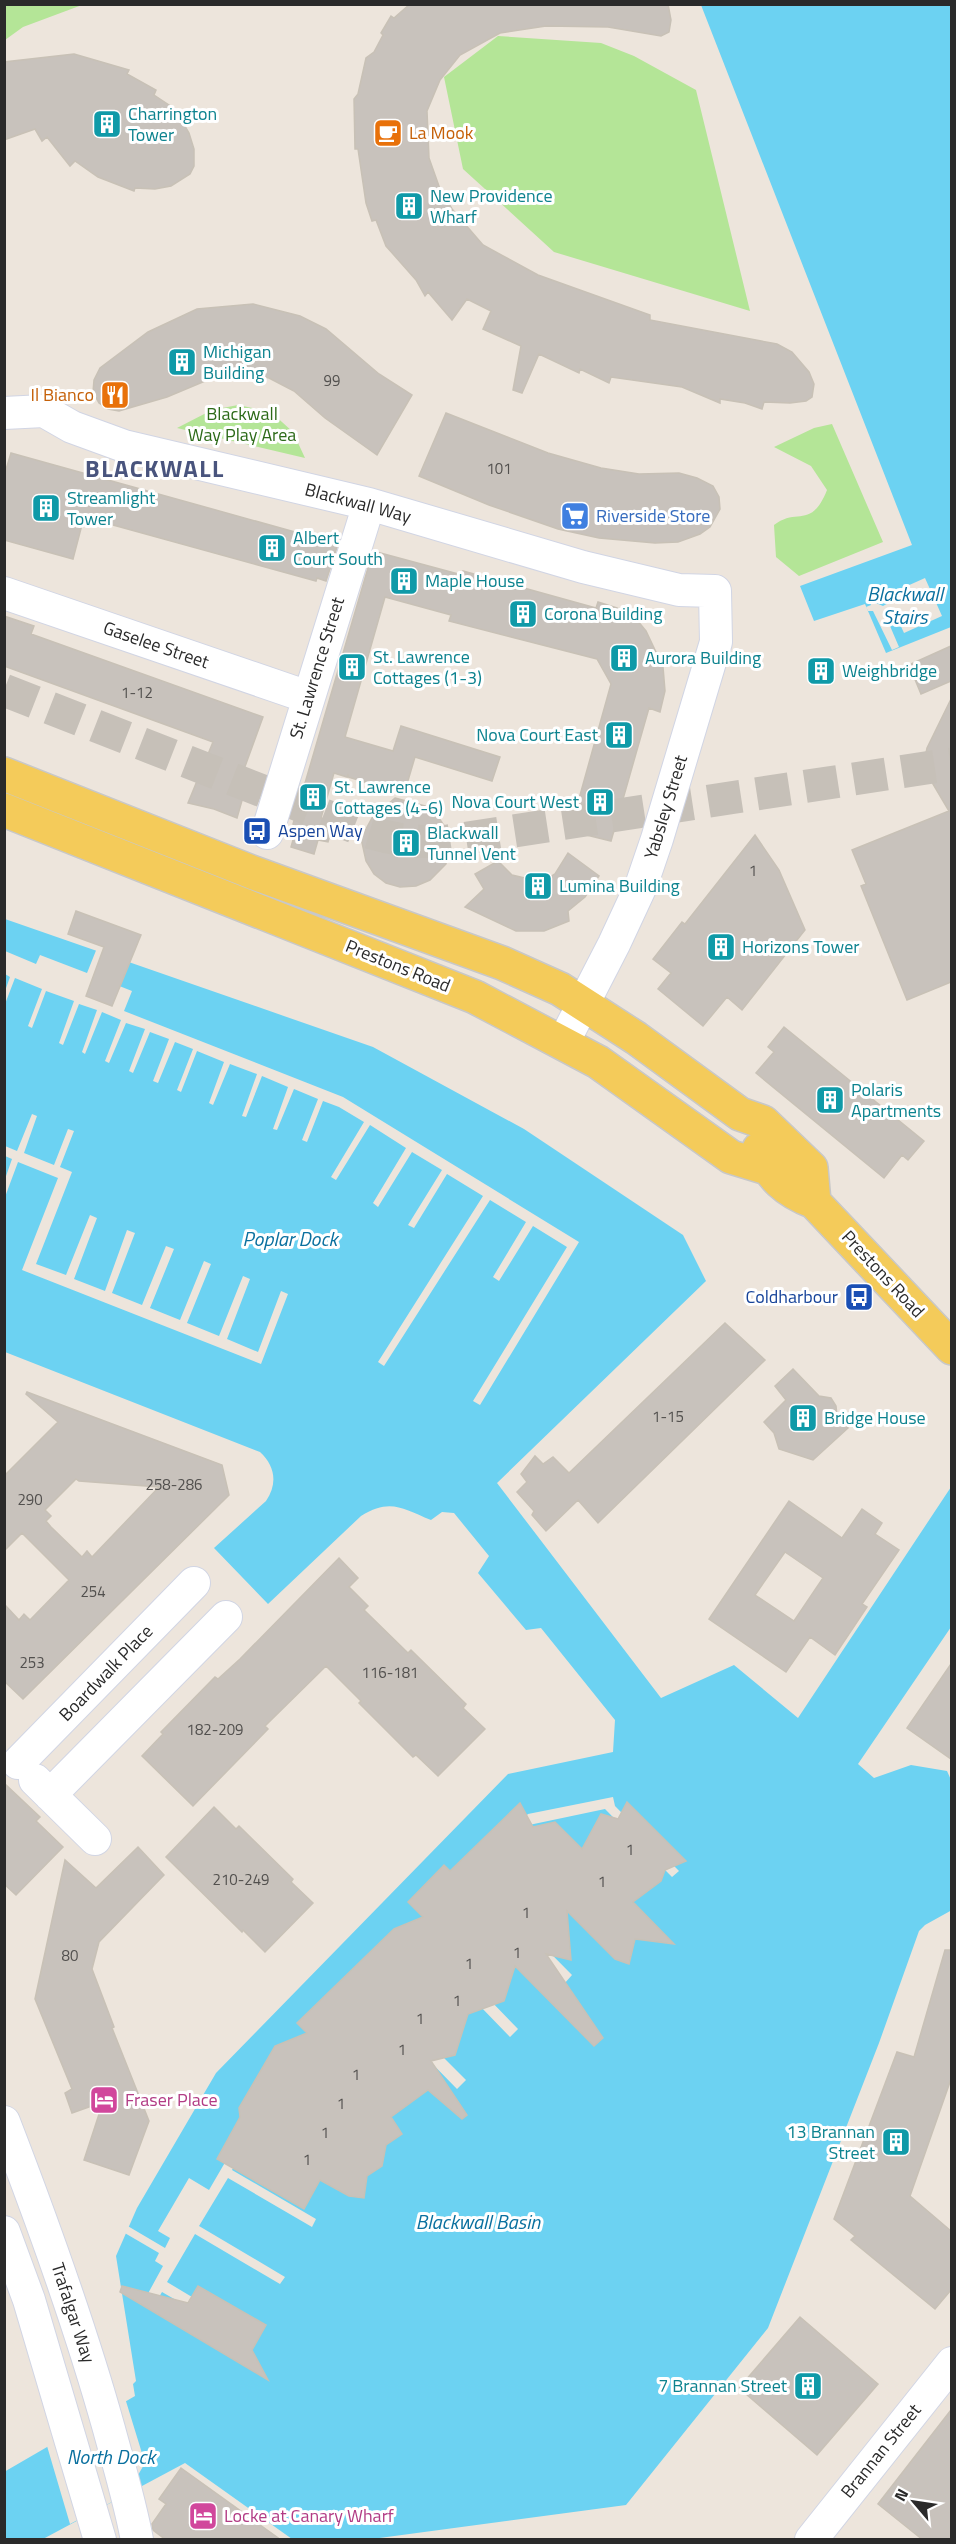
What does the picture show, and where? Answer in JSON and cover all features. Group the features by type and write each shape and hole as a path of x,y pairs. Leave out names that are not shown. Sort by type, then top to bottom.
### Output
{"main road":[{"name":"Prestons Road","path":"4,774 254,873 502,963 560,989 636,1038 740,1114 763,1122 811,1168 814,1202"},
{"name":"Prestons Road","path":"4,810 454,988 598,1062 731,1157 767,1168"},
{"name":"Prestons Road","path":"740,1114 749,1133 756,1140 767,1168 795,1194 814,1202 951,1348"}],"street":[{"name":"Blackwall Way","path":"4,413 44,411 72,427 124,446 369,504 583,567 679,590 715,591"},
{"name":"St. Lawrence Street","path":"267,833 369,504"},
{"name":"Yabsley Street","path":"562,1043 584,1004 641,886 657,840 716,642 715,591"},
{"name":"Gaselee Street","path":"4,593 308,697"},
{"name":"Boardwalk Place","path":"95,1839 11,1757 194,1584"},
{"path":"50,1795 226,1617"},
{"name":"Trafalgar Way","path":"4,2122 50,2244 93,2373 129,2500 137,2540"},
{"path":"4,2232 29,2300 97,2526"},
{"name":"Brannan Street","path":"811,2540 951,2363"},
{"name":"Trafalgar Way","path":"124,2540 129,2500"}],"green space":[{"path":"5,4 82,5 23,27 5,40"},
{"path":"498,36 601,43 634,56 696,90 750,311 554,252 463,169 444,77"},
{"name":"Blackwall Way Play Area","path":"238,405 271,412 293,432 305,458 177,428 212,410"},
{"path":"832,424 883,542 799,576 776,557 774,525 782,520 809,514 821,502 827,490 811,466 774,447 814,428"}],"water":[{"name":"Blackwall Stairs","path":"701,5 951,5 951,627 886,653 865,604 814,621 800,586 912,545"},
{"path":"5,919 373,1047 524,1129 683,1235 706,1281 497,1483 661,1698 734,1665 798,1718 951,1487 951,1627 858,1764 874,1778 911,1765 947,1771 952,1782 952,1910 925,1925 919,1931 879,2043 768,2328 626,2505 372,2539 292,2539 185,2463 43,2539 5,2539 4,2472 135,2396 133,2384 136,2381 116,2256 137,2208 216,2073 508,1774 613,1752 615,1720 541,1628 526,1630 478,1573 489,1556 454,1513 442,1512 431,1520 396,1507 380,1507 371,1511 361,1516 268,1604 214,1548 266,1501 270,1494 273,1481 272,1469 260,1452 5,1352"}],"pier":[{"path":"925,578 942,616 904,633 893,609 884,612 899,647 892,650 873,611 868,611 866,607 871,605 869,600 883,606 890,602 887,595"},
{"path":"97,948 103,950 94,976 132,991 124,1011 343,1097 579,1242 480,1405 473,1401 567,1247 533,1226 499,1281 493,1277 526,1222 490,1200 384,1366 378,1362 483,1196 447,1174 414,1228 408,1225 442,1170 412,1152 378,1207 373,1203 406,1148 370,1125 336,1180 331,1177 364,1122 339,1107 323,1101 307,1142 302,1140 318,1099 294,1089 277,1130 273,1129 288,1087 262,1076 246,1117 242,1116 257,1074 230,1064 213,1105 209,1103 224,1062 197,1051 181,1092 177,1090 193,1049 175,1042 158,1083 153,1081 169,1039 150,1032 133,1073 129,1071 145,1029 126,1023 109,1063 105,1061 121,1020 102,1012 85,1054 82,1052 97,1010 79,1004 63,1045 59,1043 74,1001 46,991 32,1028 28,1026 42,989 15,978 5,1004 5,991 10,977 5,974 5,951 36,964 40,955 87,973"},
{"path":"32,1114 37,1116 24,1153 54,1165 68,1129 74,1131 60,1167 72,1172 36,1264 66,1275 90,1215 97,1218 74,1279 105,1291 127,1230 135,1233 112,1293 142,1305 166,1246 174,1249 150,1308 180,1320 204,1261 211,1264 187,1323 219,1336 243,1276 250,1279 227,1339 258,1352 281,1291 288,1294 261,1364 22,1270 58,1178 18,1162 5,1197 5,1179 12,1159 5,1156 5,1146 17,1151"},
{"path":"613,1797 615,1806 679,1871 672,1877 605,1809 529,1825 476,1878 572,1975 564,1984 423,1931 518,2029 510,2037 416,1940 370,1984 466,2080 457,2089 362,1992 245,2147 232,2170 316,2219 312,2227 228,2178 199,2226 285,2277 280,2284 195,2234 167,2282 252,2333 247,2341 162,2292 155,2304 145,2299 163,2266 155,2261 159,2253 123,2232 126,2225 165,2248 170,2238 158,2231 189,2178 209,2190 292,2047 528,1814"},
{"path":"125,2398 145,2463 127,2494 70,2524 47,2446"}],"building":[{"name":"New Providence Wharf","path":"410,4 668,4 671,20 669,32 661,36 608,27 546,26 500,33 460,55 440,80 427,111 429,158 440,189 452,209 483,245 538,275 650,315 650,320 777,344 792,352 809,372 814,384 812,397 806,401 790,403 764,402 762,409 745,403 720,399 720,403 682,387 611,377 609,383 580,369 579,373 539,354 522,393 513,390 521,346 483,329 491,311 467,299 452,320 428,292 425,296 416,280 386,246 376,220 372,221 366,203 358,149 355,149 354,99 358,94 366,58 374,52 391,16 394,18"},
{"name":"Charrington Tower","path":"74,54 129,70 127,74 156,90 154,95 175,109 189,133 194,149 194,166 190,174 171,186 155,189 135,188 134,191 98,177 75,161 70,166 47,137 42,141 35,129 4,140 4,62"},
{"path":"253,304 300,316 326,329 379,374 412,395 377,455 325,418 294,391 269,378 254,375 236,373 217,376 167,397 119,411 108,409 99,403 93,392 94,380 100,368 148,332 197,309"},
{"path":"446,413 548,453 601,468 639,474 679,473 697,478 713,486 719,497 720,509 710,527 700,534 678,542 655,543 599,538 558,529 489,505 419,476"},
{"path":"11,453 338,544 326,581 317,578 316,581 84,517 73,559 4,540 4,476"},
{"path":"373,551 462,575 463,571 596,608 598,602 617,608 637,620 646,631 663,667 665,691 660,712 649,708 611,841 570,831 611,684 597,659 449,621 451,615 385,597 345,737 393,751 401,726 500,757 492,781 415,757 404,794 348,777 348,774 347,777 334,773 321,818 334,822 328,842 318,840 314,854 291,847 297,826 293,824"},
{"path":"4,616 34,626 31,634 263,717 235,794 243,797 237,818 214,809 188,803 213,742 4,666"},
{"path":"951,646 951,681 921,694 909,665"},
{"path":"951,699 951,982 907,1000 861,886 866,884 852,850 949,811 930,779 925,758 927,748"},
{"name":"Blackwall Tunnel Vent","path":"395,798 425,806 437,815 445,827 448,841 446,864 430,880 416,886 400,887 386,883 374,874 366,861 361,838 372,818"},
{"name":"Horizons Tower","path":"755,835 779,870 805,930 742,1010 727,997 703,1026 658,989 671,973 653,959 682,922 685,924"},
{"name":"Lumina Building","path":"568,853 599,876 585,897 568,911 569,921 544,931 516,931 465,907 484,889 475,874 498,861 512,875 542,882 555,874"},
{"path":"76,911 141,935 112,1006 86,996 104,947 68,934"},
{"name":"Polaris Apartments","path":"784,1027 924,1141 908,1160 902,1155 884,1178 756,1073 774,1052 768,1047"},
{"path":"725,1323 765,1360 598,1523 578,1500 546,1531 532,1515 534,1511 517,1492 527,1482 521,1474 535,1456 543,1464 553,1457 569,1473"},
{"name":"Bridge House","path":"793,1369 819,1396 831,1398 836,1406 837,1416 848,1428 813,1460 779,1449 774,1433 764,1422 786,1400 775,1386"},
{"path":"27,1392 222,1465 229,1495 23,1699 4,1681 4,1604 19,1620 24,1614 30,1620 69,1580 22,1533 4,1551 4,1476 58,1422 26,1394","holes":["76,1479 159,1487 92,1557 87,1551 82,1557 46,1521 51,1516 45,1510"]},
{"path":"789,1501 842,1538 862,1509 882,1523 875,1534 899,1550 862,1604 867,1607 835,1655 810,1637 786,1672 709,1619","holes":["785,1552 823,1578 794,1621 755,1595"]},
{"path":"339,1558 358,1578 349,1587 368,1606 364,1610 408,1653 411,1650 466,1704 463,1708 485,1729 438,1776 416,1755 413,1757 326,1666 265,1726 268,1729 193,1806 142,1756 163,1734 161,1732 215,1677 218,1679 240,1659"},
{"path":"951,1664 951,1759 907,1728"},
{"path":"4,1783 40,1817 36,1821 63,1847 16,1895 4,1884"},
{"path":"627,1802 686,1861 665,1870 661,1881 633,1902 674,1944 635,1939 629,1964 615,1959 567,1911 571,1960 546,1954 603,2038 594,2046 515,1966 504,2001 468,2014 455,2055 431,2061 467,2115 462,2119 428,2090 391,2117 402,2134 386,2145 382,2166 367,2176 364,2198 349,2196 320,2180 304,2209 217,2159 240,2117 239,2108 275,2046 307,2033 297,2023 394,1929 423,1917 408,1902 444,1865 450,1871 520,1803 533,1827 555,1822 582,1849 601,1814 618,1819"},
{"path":"214,1807 236,1829 239,1826 293,1879 291,1882 313,1903 265,1952 166,1857"},
{"path":"138,1847 164,1875 99,1942 92,1969 114,2027 112,2028 149,2121 129,2175 84,2160 103,2102 72,2113 65,2093 72,2089 35,1999 65,1860 96,1888"},
{"name":"13 Brannan Street","path":"945,1950 951,1950 951,2079 910,2196 951,2231 951,2290 935,2309 851,2240 855,2236 834,2219 897,2052 914,2057"},
{"path":"122,2286 188,2303 198,2286 266,2325 252,2350 268,2380 120,2292"},
{"name":"7 Brannan Street","path":"800,2317 878,2384 817,2455 739,2388"},
{"path":"951,2410 951,2540 923,2540 878,2504"},
{"name":"Locke at Canary Wharf","path":"181,2468 281,2540 166,2540 153,2530 152,2524 166,2504 159,2499"}],"tunnel":[{"path":"4,690 365,831 396,839 426,842 448,841 952,764"}],"place":[{"name":"Charrington Tower","path":"107,124"},
{"name":"La Mook","path":"388,133"},
{"name":"New Providence Wharf","path":"409,206"},
{"name":"Michigan Building","path":"182,362"},
{"name":"Il Bianco","path":"115,395"},
{"name":"Streamlight Tower","path":"46,508"},
{"name":"Riverside Store","path":"575,516"},
{"name":"Albert Court South","path":"272,548"},
{"name":"Maple House","path":"404,581"},
{"name":"Corona Building","path":"523,614"},
{"name":"Aurora Building","path":"624,658"},
{"name":"St. Lawrence Cottages (1-3)","path":"352,667"},
{"name":"Weighbridge","path":"821,671"},
{"name":"Nova Court East","path":"619,735"},
{"name":"St. Lawrence Cottages (4-6)","path":"313,797"},
{"name":"Nova Court West","path":"600,802"},
{"name":"Aspen Way","path":"257,831"},
{"name":"Blackwall Tunnel Vent","path":"406,843"},
{"name":"Lumina Building","path":"538,886"},
{"name":"Horizons Tower","path":"721,947"},
{"name":"Polaris Apartments","path":"830,1100"},
{"name":"Coldharbour","path":"859,1297"},
{"name":"Bridge House","path":"803,1418"},
{"name":"Fraser Place","path":"104,2100"},
{"name":"13 Brannan Street","path":"896,2142"},
{"name":"7 Brannan Street","path":"808,2386"},
{"name":"Locke at Canary Wharf","path":"203,2516"}],"district":[{"name":"BLACKWALL","path":"155,469"}],"water label":[{"name":"Poplar Dock","path":"290,1239"},
{"name":"Blackwall Basin","path":"478,2222"},
{"name":"North Dock","path":"111,2457"}]}
